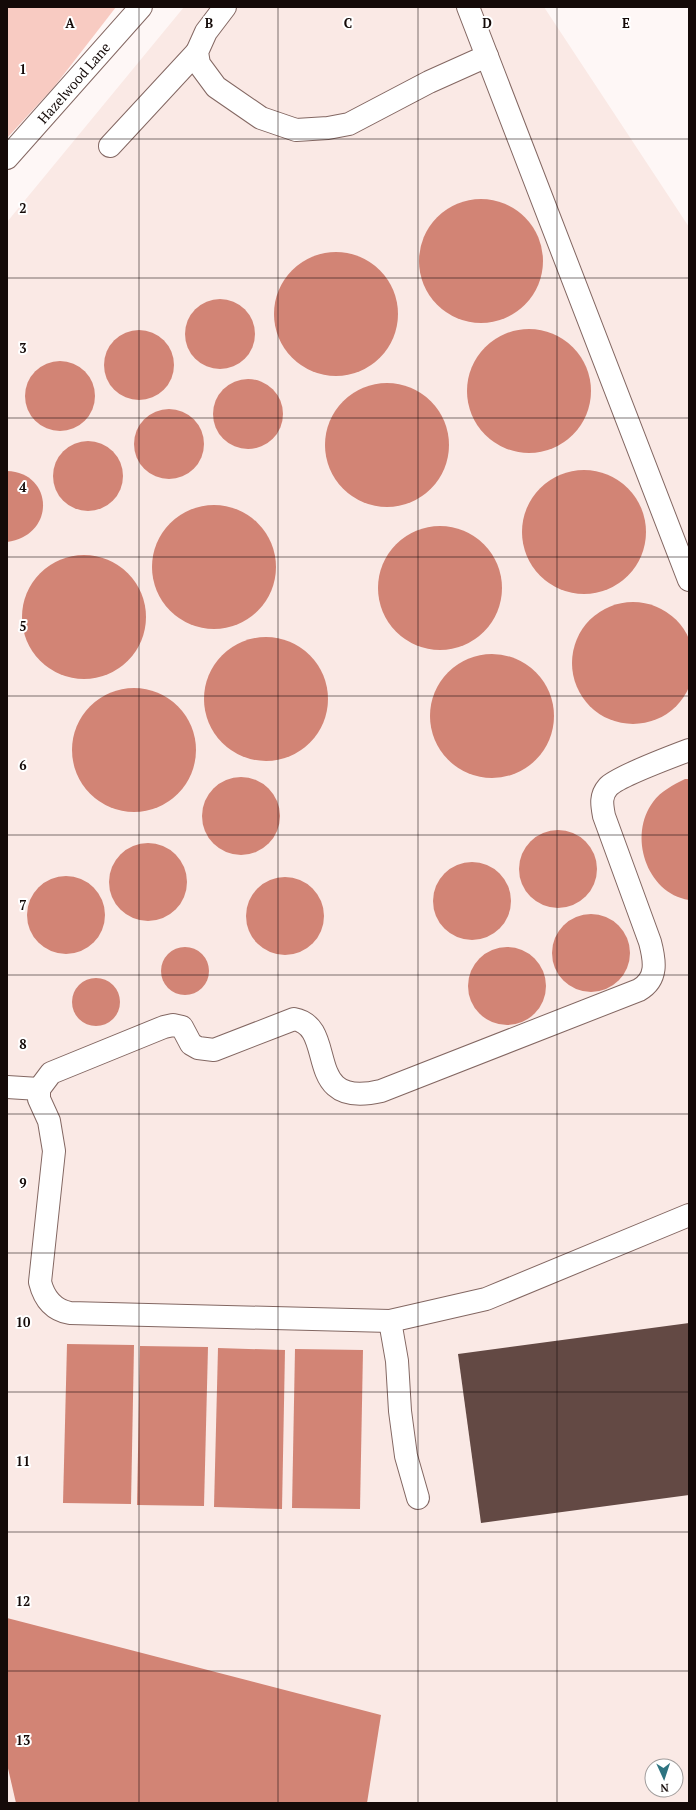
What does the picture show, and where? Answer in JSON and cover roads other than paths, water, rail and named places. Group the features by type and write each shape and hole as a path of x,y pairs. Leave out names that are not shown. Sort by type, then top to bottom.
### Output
{"lane":[{"name":"Hazelwood Lane","path":"7,158 140,7"},
{"path":"110,146 197,52 206,32 225,7"},
{"path":"468,7 689,580"},
{"path":"197,52 199,64 216,87 261,118 296,130 328,128 349,124 429,82 487,56"},
{"path":"689,750 626,776 608,786 603,793 602,801 604,816 652,950 653,973 648,985 639,990 382,1091 369,1094 355,1094 338,1089 330,1080 313,1032 301,1020 294,1019 214,1050 198,1048 191,1044 182,1027 173,1025 164,1027 51,1073 39,1089 39,1099 49,1121 54,1151 40,1282 43,1293 51,1304 61,1312 390,1321 486,1299 689,1215"},
{"path":"7,1087 39,1089"},
{"path":"390,1321 397,1361 400,1411 406,1456 418,1498"}]}
